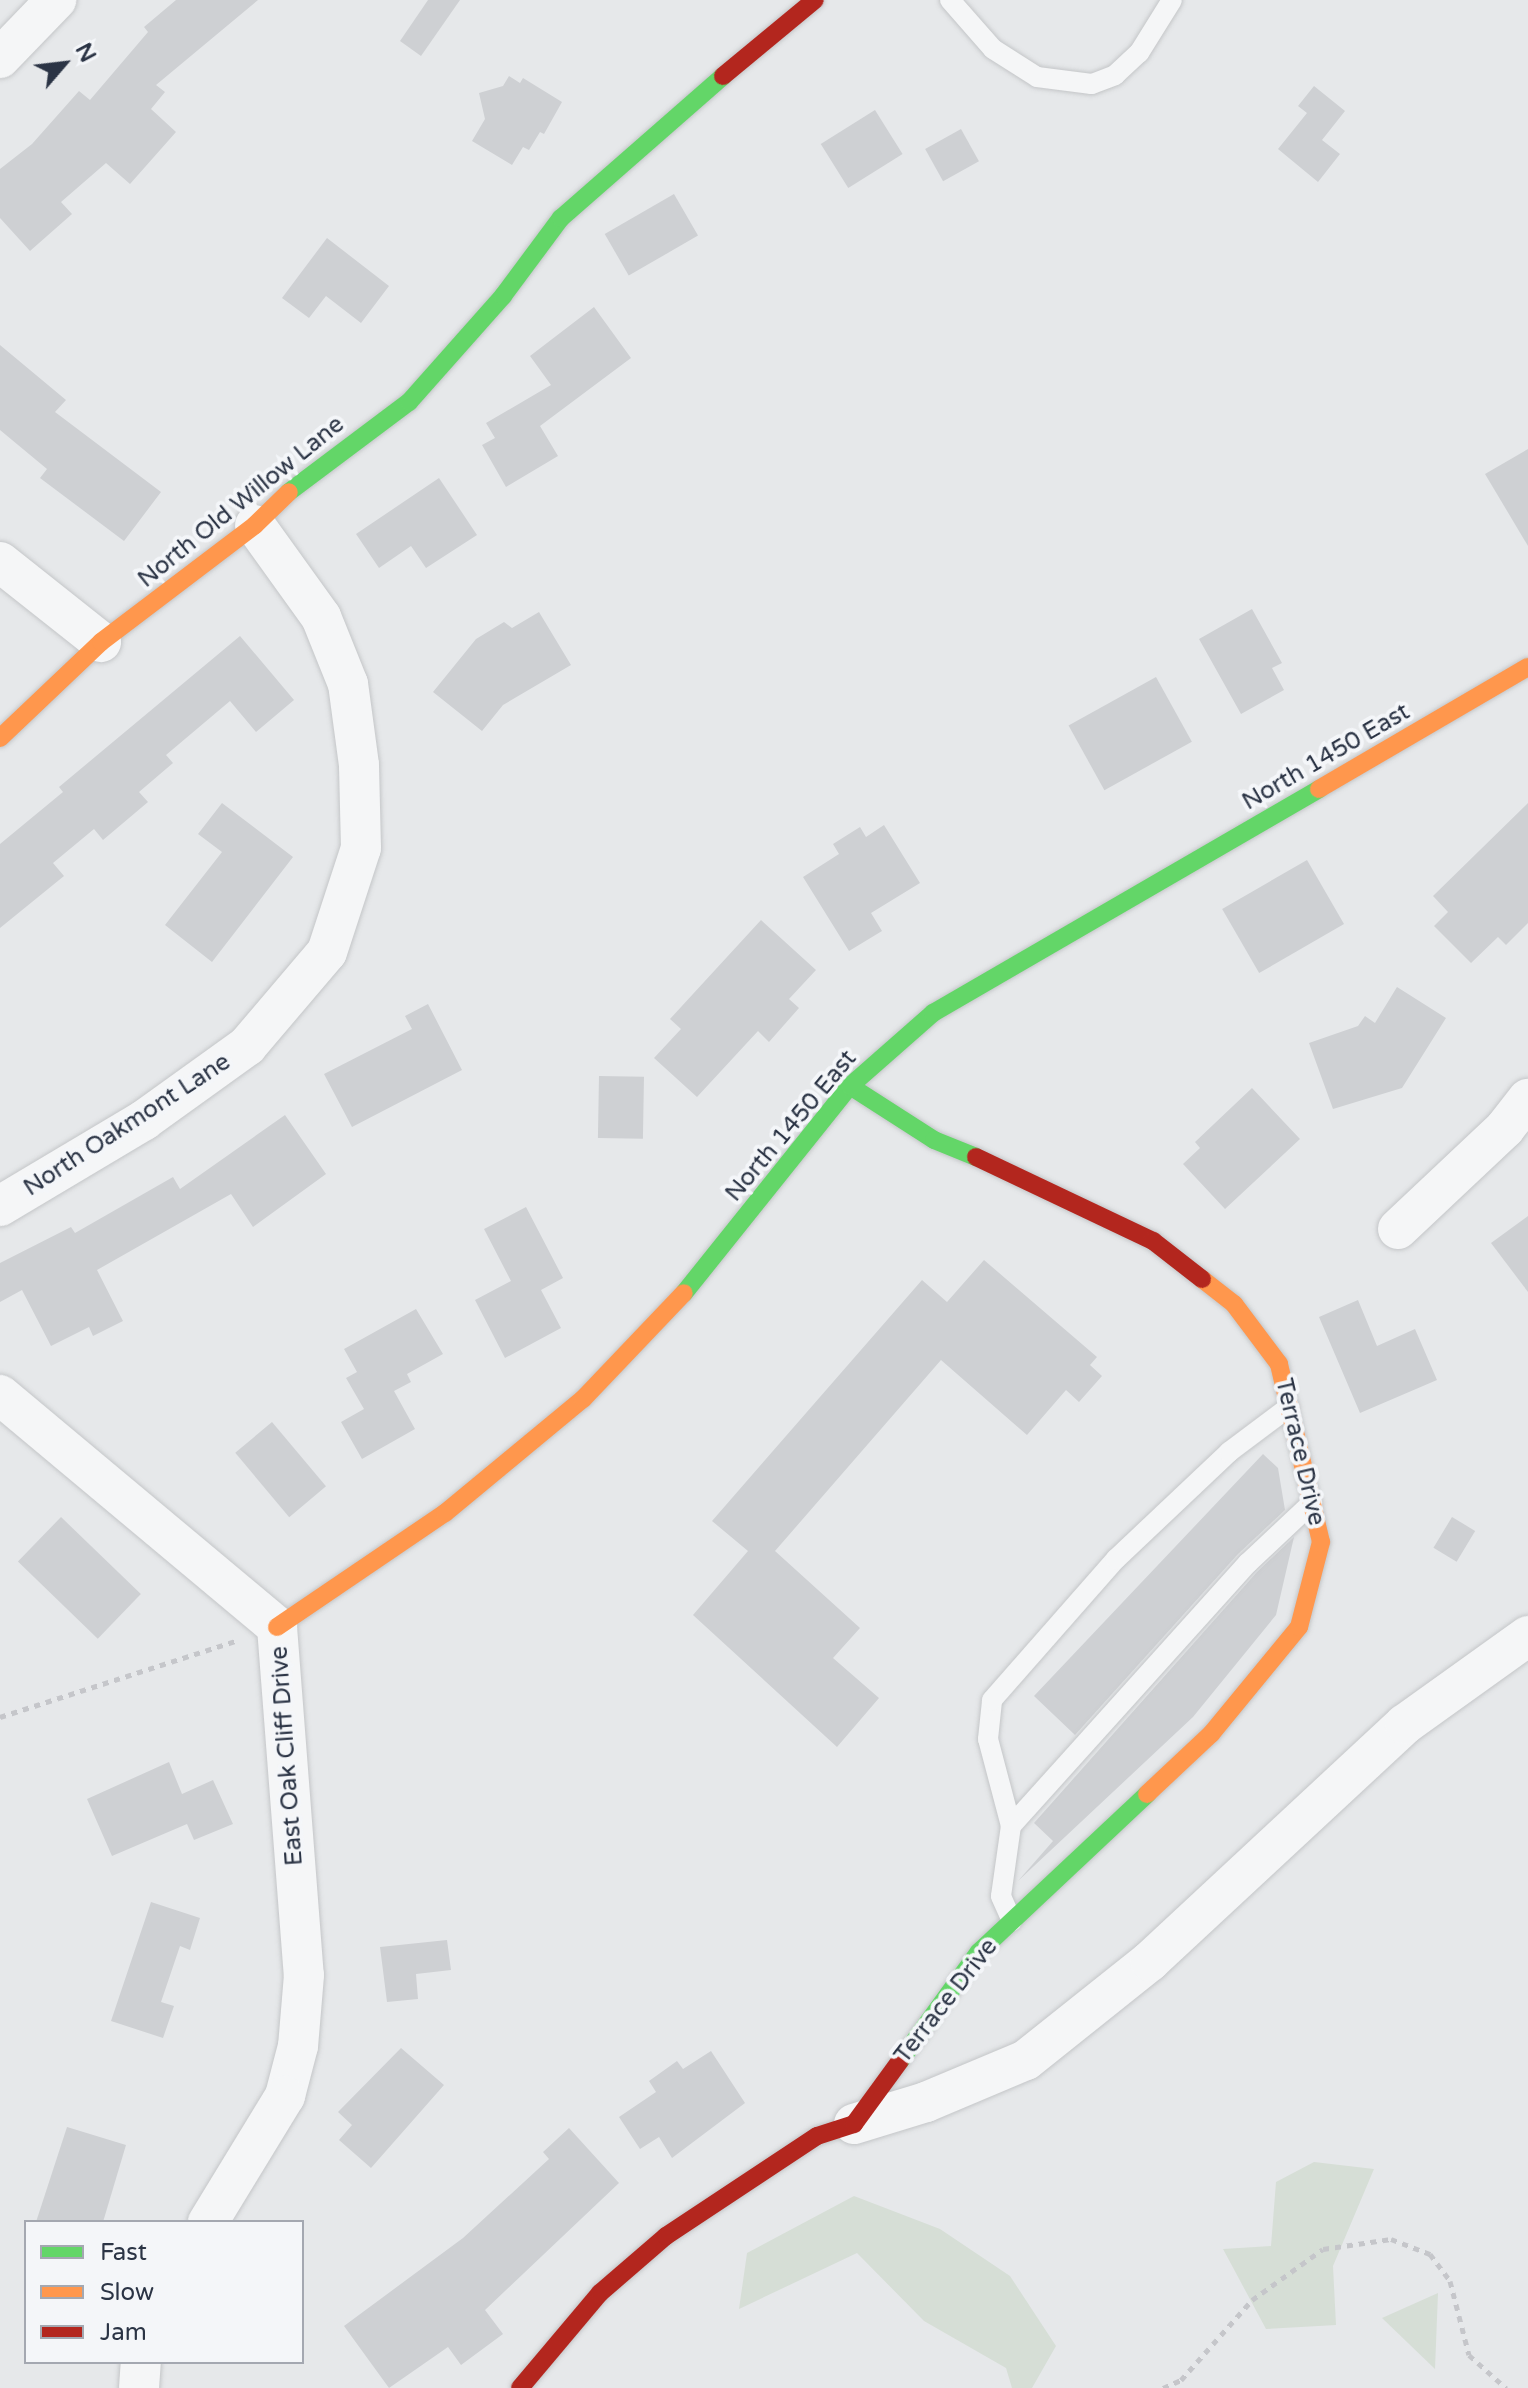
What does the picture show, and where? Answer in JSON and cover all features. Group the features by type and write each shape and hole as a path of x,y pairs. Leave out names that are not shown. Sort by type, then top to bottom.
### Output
{"street":[{"path":"0,58 56,0"},
{"name":"North Old Willow Lane","path":"0,738 101,642 255,525 309,472 409,402 503,296 561,218 678,112 815,0"},
{"name":"North Oakmont Lane","path":"0,1206 144,1120 247,1046 327,952 361,848 359,765 348,684 321,617 255,525"},
{"path":"0,562 101,642"},
{"name":"North 1450 East","path":"277,1627 445,1513 583,1399 685,1292 850,1086 933,1013 1528,667"},
{"name":"Terrace Drive","path":"850,1086 934,1140 1047,1187 1153,1241 1234,1304 1279,1364 1321,1542 1299,1627 1211,1734 979,1952 854,2124"},
{"path":"1398,1229 1505,1128 1528,1099"},
{"name":"East Oak Cliff Drive","path":"0,1395 277,1627 304,1975 298,2046 285,2096 209,2220"},
{"name":"Terrace Drive","path":"520,2388 600,2293 666,2236 817,2136 926,2102 1026,2060 1150,1961 1405,1724 1528,1636"},
{"path":"139,2388 141,2364"}],"lane":[{"path":"950,0 993,49 1037,77 1092,84 1115,75 1139,53 1172,0"},
{"path":"1012,1921 1001,1896 1011,1826 988,1739 992,1700 1116,1559 1229,1452 1289,1407"},
{"path":"1011,1826 1248,1563 1312,1503"}],"path":[{"path":"0,1717 277,1627"},
{"path":"1163,2388 1181,2380 1252,2300 1323,2249 1391,2239 1430,2254 1450,2281 1469,2355 1506,2388"}],"shaded area":[{"path":"1314,2162 1374,2169 1333,2266 1336,2325 1266,2329 1223,2249 1271,2246 1276,2182"},
{"path":"854,2196 940,2229 1010,2276 1056,2346 1032,2388 1012,2388 1006,2368 924,2321 857,2253 739,2309 747,2253"},
{"path":"1438,2293 1435,2369 1382,2318"}],"building":[{"path":"176,0 258,0 156,85 165,92 151,109 176,132 130,184 106,163 61,202 72,214 30,251 0,218 0,169 32,144 79,91 90,100 148,32 144,27"},
{"path":"428,0 460,0 421,56 400,41"},
{"path":"509,76 520,83 523,78 562,102 544,134 540,132 529,150 523,147 512,165 472,141 485,119 479,93 503,86"},
{"path":"1314,86 1345,111 1322,140 1340,154 1318,182 1278,149 1307,113 1298,106"},
{"path":"875,110 903,154 848,188 821,144"},
{"path":"961,129 979,161 943,181 925,149"},
{"path":"674,194 698,236 629,276 605,234"},
{"path":"327,238 389,286 361,323 326,296 309,318 282,298"},
{"path":"594,307 631,358 540,426 558,456 506,487 482,445 495,438 486,423 551,385 530,356"},
{"path":"0,345 66,400 55,412 161,492 124,541 40,478 47,469 0,430"},
{"path":"1528,449 1528,546 1485,474"},
{"path":"439,478 477,535 426,568 411,546 379,568 356,534"},
{"path":"1252,609 1282,663 1272,668 1284,690 1241,714 1199,639"},
{"path":"539,612 571,665 503,705 482,731 433,692 476,639 504,622 512,628"},
{"path":"240,636 294,700 256,732 230,701 166,755 173,763 139,792 148,802 103,840 94,829 53,863 64,876 0,928 0,844 63,792 59,787"},
{"path":"1156,677 1192,742 1104,790 1069,725"},
{"path":"222,803 293,857 212,962 165,925 222,852 198,834"},
{"path":"1528,803 1528,923 1506,945 1498,937 1471,963 1434,926 1448,912 1433,896"},
{"path":"884,825 920,883 871,913 882,931 849,951 803,877 839,854 833,844 860,827 866,837"},
{"path":"1307,860 1344,924 1259,973 1222,909"},
{"path":"761,920 816,970 789,999 799,1008 769,1042 758,1031 697,1097 654,1058 681,1029 670,1019"},
{"path":"1397,987 1446,1018 1402,1088 1333,1109 1309,1043 1358,1026 1365,1016 1375,1023"},
{"path":"428,1004 462,1070 352,1127 324,1074 412,1029 405,1016"},
{"path":"599,1076 644,1077 643,1139 598,1138"},
{"path":"1252,1088 1300,1139 1225,1209 1183,1164 1200,1148 1195,1142"},
{"path":"285,1115 326,1174 253,1227 231,1194 97,1270 123,1321 93,1336 89,1327 51,1346 22,1290 0,1302 0,1263 71,1227 75,1233 173,1177 180,1189"},
{"path":"526,1207 563,1278 541,1290 561,1328 505,1358 475,1300 511,1281 484,1229"},
{"path":"1528,1216 1528,1292 1491,1243"},
{"path":"984,1260 1097,1357 1090,1365 1102,1376 1079,1402 1066,1390 1027,1435 941,1360 775,1551 860,1628 833,1658 879,1698 837,1747 693,1615 748,1551 712,1521 922,1280 947,1302"},
{"path":"1358,1300 1377,1346 1415,1329 1437,1380 1360,1413 1319,1317"},
{"path":"416,1309 443,1354 407,1374 411,1382 394,1391 415,1429 362,1459 341,1422 364,1409 346,1378 357,1372 344,1349"},
{"path":"272,1422 326,1486 289,1517 235,1453"},
{"path":"1263,1454 1278,1468 1285,1510 1238,1554 1075,1735 1034,1696"},
{"path":"61,1517 141,1594 98,1639 18,1562"},
{"path":"1452,1517 1475,1531 1457,1562 1433,1548"},
{"path":"1294,1537 1276,1615 1193,1717 1018,1881 1053,1841 1034,1823 1257,1572"},
{"path":"169,1762 182,1794 213,1780 233,1824 194,1840 187,1824 112,1856 87,1799"},
{"path":"151,1902 200,1918 190,1950 180,1946 161,2002 174,2006 163,2038 111,2021"},
{"path":"447,1940 451,1970 416,1974 418,1999 387,2002 380,1947"},
{"path":"401,2048 444,2085 371,2168 339,2140 352,2125 338,2112"},
{"path":"711,2051 745,2103 672,2158 659,2137 640,2149 619,2117 656,2092 649,2081 677,2061 683,2069"},
{"path":"67,2127 126,2145 104,2220 37,2220"},
{"path":"569,2128 619,2183 485,2310 503,2334 461,2365 448,2347 389,2388 344,2326 463,2238 549,2159 543,2152"}],"traffic: fast":[{"path":"289,492 409,402 503,296 561,218 723,76"},
{"path":"684,1293 850,1086 933,1013 1319,789"},
{"path":"850,1086 934,1140 976,1157"},
{"path":"900,2061 979,1952 1147,1794"}],"traffic: slow":[{"path":"0,738 101,642 255,525 289,492"},
{"path":"1319,789 1528,667"},
{"path":"1147,1794 1211,1734 1299,1627 1321,1542 1279,1364 1234,1304 1202,1279"},
{"path":"277,1627 445,1513 583,1399 684,1293"}],"traffic: jam":[{"path":"723,76 815,0"},
{"path":"976,1157 1153,1241 1202,1279"},
{"path":"520,2388 600,2293 666,2236 817,2136 854,2124 900,2061"}]}
